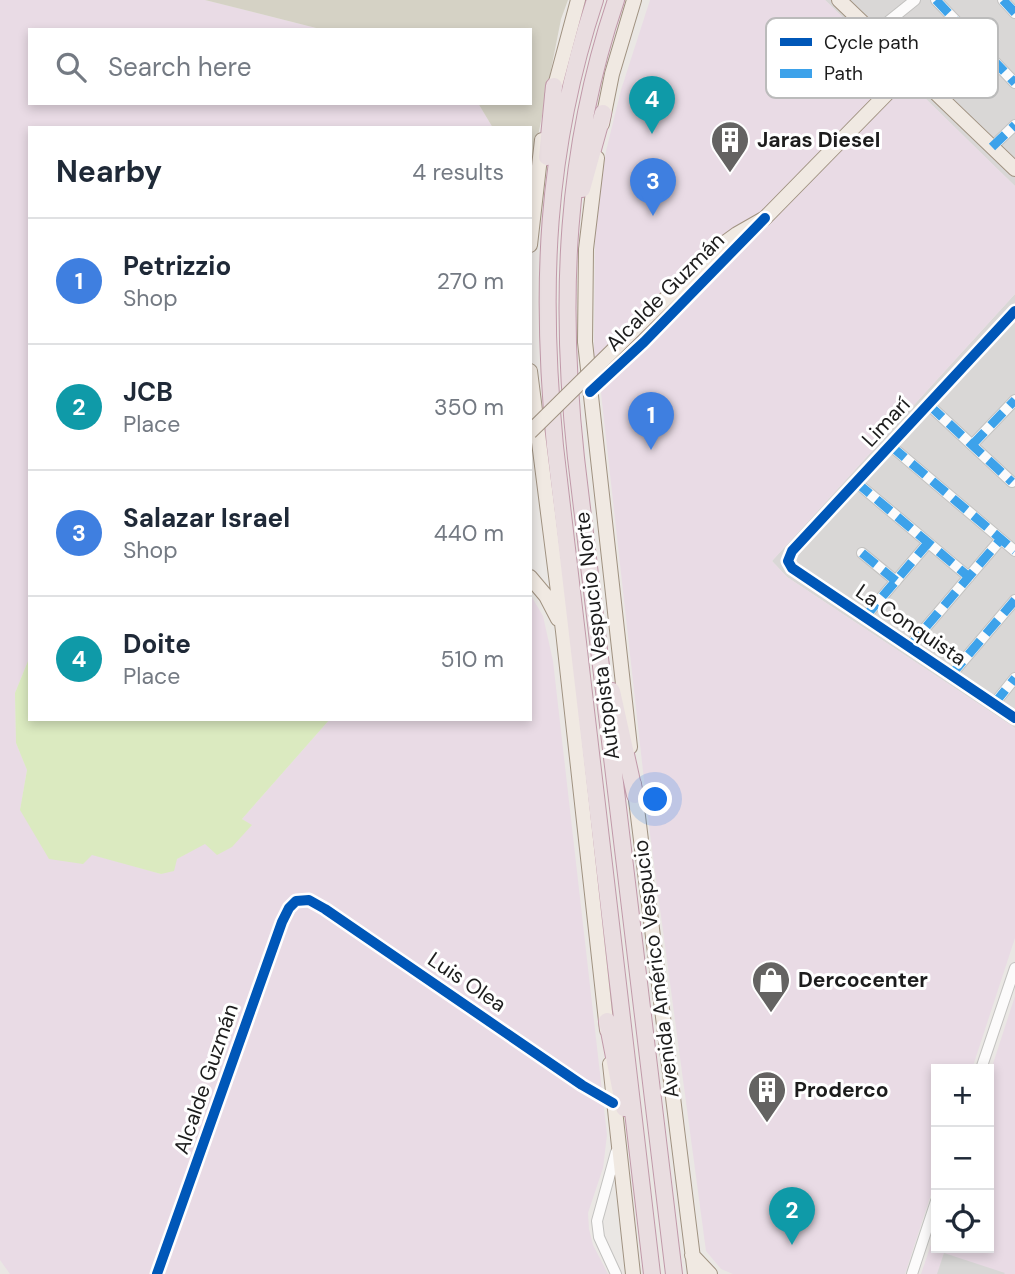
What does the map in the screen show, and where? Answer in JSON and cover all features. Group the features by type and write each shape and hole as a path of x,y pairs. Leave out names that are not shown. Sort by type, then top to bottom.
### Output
{"highway":[{"name":"Autopista Vespucio Norte","path":"594,0 576,62 551,201 546,268 547,347 555,446 652,1274"},
{"name":"Autopista Vespucio Norte","path":"616,0 598,60 572,195 566,323 571,405 597,639 674,1274"},
{"path":"546,268 544,202 554,86"},
{"path":"567,263 580,195 603,113"},
{"path":"597,639 616,704 635,795"},
{"path":"607,1021 616,1074 641,1179"}],"main road":[{"path":"532,227 542,139 578,0"},
{"name":"Avenida Américo Vespucio","path":"634,0 603,113 586,249 584,327 635,795 695,1274"},
{"path":"839,0 858,18"},
{"name":"Alcalde Guzmán","path":"765,218 883,98"},
{"path":"941,98 1015,169"},
{"path":"532,430 719,247 765,218"},
{"path":"532,386 607,1021 632,1274"},
{"path":"532,579 547,596 563,631"},
{"path":"692,1255 710,1274"}],"street":[{"path":"893,18 915,0"},
{"path":"936,0 953,18"},
{"path":"1003,0 1015,13"},
{"path":"998,65 1015,83"},
{"path":"992,147 1015,125"},
{"name":"Alcalde Guzmán","path":"590,392 644,342 765,218"},
{"name":"Limarí","path":"788,561 792,551 1015,311"},
{"path":"929,405 1012,482"},
{"path":"972,445 1012,408"},
{"path":"891,446 1015,551"},
{"path":"856,482 969,577"},
{"path":"909,647 1002,539"},
{"path":"865,617 928,542"},
{"path":"862,553 896,581"},
{"name":"La Conquista","path":"788,561 792,568 1015,718"},
{"path":"951,675 1015,600"},
{"path":"994,704 1015,678"},
{"name":"Luis Olea","path":"296,901 309,900 325,909 582,1085 613,1103"},
{"name":"Alcalde Guzmán","path":"157,1274 282,922 296,901"},
{"path":"983,1064 1015,968"},
{"path":"616,1274 599,1237 597,1221 618,1146"},
{"path":"912,1274 931,1216"}],"shaded area":[{"path":"0,0 205,0 316,28 28,28 28,105 479,105 492,126 28,126 28,661 15,693 16,743 27,770 20,810 91,854 161,874 177,859 205,843 252,826 242,819 328,721 532,721 532,597 543,616 553,661 607,1135 603,1168 588,1213 593,1245 608,1274 10,1274 0,1260"},
{"path":"205,0 568,0 561,19 532,167 532,126 492,126 479,105 532,105 532,28 316,28"},
{"path":"650,0 825,0 843,18 766,18 766,98 925,98 1015,186 1015,294 772,561 787,577 1015,728 1015,938 974,1064 931,1064 931,1194 905,1274 733,1274 721,1269 706,1251 650,834 601,393 594,358 595,228 606,151 621,90"},
{"path":"825,0 1015,0 1015,186 925,98 998,98 998,18 843,18"},
{"path":"1015,294 1015,728 787,577 772,561"},
{"path":"1015,996 1015,1274 921,1274 931,1245 931,1253 994,1253 993,1064"},
{"path":"944,1253 1005,1273 1004,1274 937,1274"}],"green space":[{"path":"28,661 28,721 328,721 242,819 252,825 232,847 217,855 205,844 177,859 174,871 161,874 92,855 83,864 49,859 20,810 27,770 16,743 15,693"}],"marked path":[{"path":"936,0 953,18"},
{"path":"1003,0 1015,13"},
{"path":"998,65 1015,83"},
{"path":"992,147 1015,125"},
{"path":"972,445 1015,400"},
{"path":"929,405 1012,482"},
{"path":"891,446 1015,551"},
{"path":"856,482 969,577"},
{"path":"909,647 1001,539"},
{"path":"865,617 928,543"},
{"path":"862,553 896,581"},
{"path":"951,675 1015,600"},
{"path":"994,704 1015,678"}],"cycle path":[{"path":"590,392 644,342 765,218"},
{"path":"1015,311 792,551 788,561 792,568 1015,718"},
{"path":"157,1274 282,922 296,901 309,900 325,909 582,1085 613,1103"}],"place":[{"name":"Doite","path":"652,134"},
{"name":"Jaras Diesel","path":"730,174"},
{"name":"Salazar Israel","path":"653,216"},
{"name":"Petrizzio","path":"651,450"},
{"name":"Dercocenter","path":"771,1014"},
{"name":"Proderco","path":"767,1124"},
{"name":"JCB","path":"792,1245"}]}
